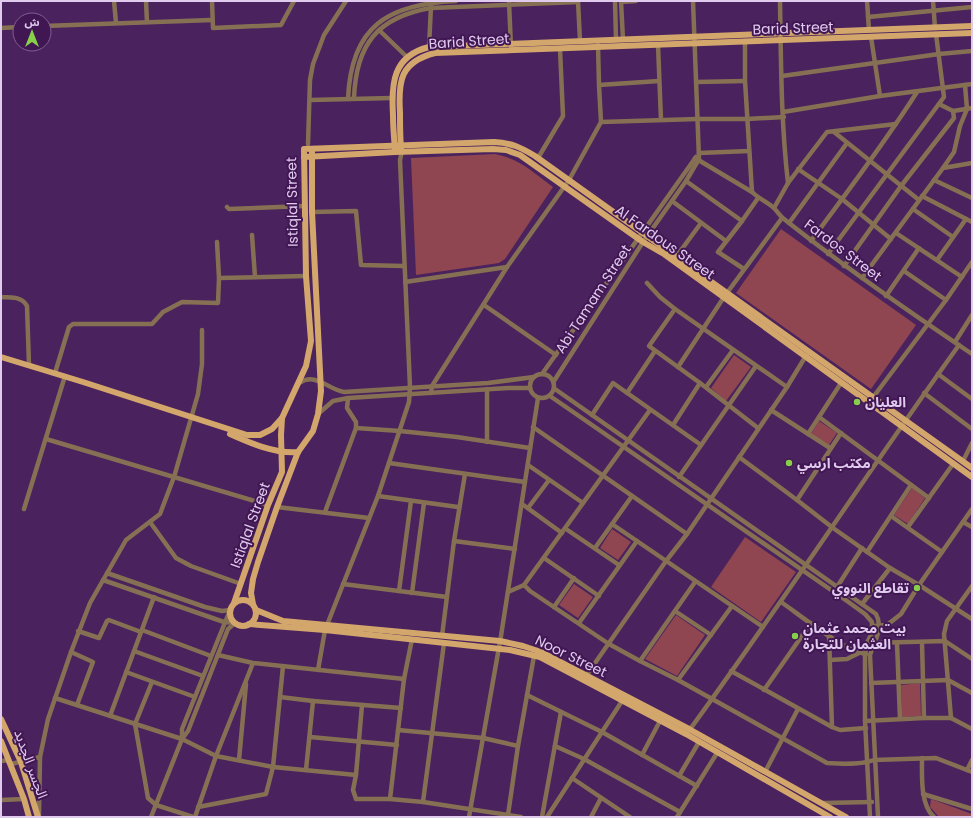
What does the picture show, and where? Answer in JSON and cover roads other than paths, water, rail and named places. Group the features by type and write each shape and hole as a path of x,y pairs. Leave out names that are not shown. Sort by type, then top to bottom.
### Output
{"main road":[{"name":"Barid Street","path":"936,31 972,26"},
{"name":"Barid Street","path":"398,148 392,98 394,77 400,65 407,57 420,49 511,47 560,48 598,44 616,40 695,40 936,31 972,33"},
{"name":"Barid Street","path":"511,47 580,41 598,44 658,45 695,40 745,42 781,37"},
{"name":"Barid Street","path":"398,148 399,98 403,76 406,69 433,49"},
{"name":"Al Fardous Street","path":"304,157 398,148 494,142 508,143 519,147 538,158 569,180 664,254 726,295"},
{"name":"Al Fardous Street","path":"304,149 310,146 493,149 506,150 520,155 564,186 676,257 903,423 972,468"},
{"name":"Istiqlal Street","path":"255,607 251,593 254,579 277,507 298,452 313,431 318,414 320,382 312,212 312,156 310,146"},
{"name":"Istiqlal Street","path":"234,603 268,505 282,472 282,418 306,366 311,341 306,276 304,149"},
{"name":"Al Fardous Street","path":"807,353 841,383 871,400"},
{"path":"1,357 65,376 247,435 260,435 272,428 282,418"},
{"path":"209,423 230,434 257,445 290,453 298,452"},
{"name":"Al Fardous Street","path":"903,423 953,464 972,477"},
{"path":"246,600 255,607 255,618 249,624 242,626 231,618 230,610 237,601 246,600"},
{"name":"Noor Street","path":"255,607 283,621 412,639 510,650 540,657 660,721 688,732 699,742 830,817"},
{"name":"Noor Street","path":"249,624 442,636 523,646 541,652 846,817"},
{"name":"الجسر الجديد","path":"1,719 21,762 38,817"},
{"name":"الجسر الجديد","path":"1,742 24,799 29,817"}],"street":[{"path":"114,1 116,23"},
{"path":"146,1 147,22"},
{"path":"212,1 213,28 282,25 294,1"},
{"path":"310,146 310,80 318,49 332,21 346,1"},
{"path":"354,98 355,79 359,64 368,42 379,30 394,19 405,14 441,1 456,1"},
{"path":"348,99 351,71 359,48 367,34 378,22 412,6 578,1 580,41"},
{"path":"615,1 616,40"},
{"path":"623,40 621,1 636,1"},
{"path":"693,1 698,156 749,151"},
{"path":"780,1 783,115 788,183"},
{"path":"867,1 874,63 880,96"},
{"path":"828,254 944,97 932,1"},
{"path":"509,3 511,47"},
{"path":"431,5 433,49"},
{"path":"868,17 972,7"},
{"path":"52,26 212,20"},
{"path":"1,28 12,27"},
{"path":"379,30 407,57"},
{"path":"745,42 745,81 752,192"},
{"path":"431,393 432,386 507,267 569,180 602,122 598,44"},
{"path":"658,45 661,120"},
{"path":"538,158 562,116 560,48"},
{"path":"782,76 939,54 972,51"},
{"path":"696,82 745,81"},
{"path":"599,85 659,82"},
{"path":"602,122 748,119 783,115 880,96 943,89 972,84"},
{"path":"862,278 954,152 960,126 969,108 965,85"},
{"path":"811,241 870,162 917,92"},
{"path":"310,100 392,98"},
{"path":"939,104 953,112 969,108"},
{"path":"844,266 901,186 954,118 953,112"},
{"path":"774,208 788,183 827,132 896,124"},
{"path":"834,132 901,186 921,198 972,222"},
{"path":"789,223 847,143"},
{"name":"Barid Street","path":"318,670 326,628 378,496 409,402 410,387 400,160 398,148"},
{"name":"Abi Tamam Street","path":"554,381 643,237 672,202 686,181 698,156"},
{"name":"Abi Tamam Street","path":"542,374 643,237 698,156"},
{"name":"Fardos Street","path":"698,156 774,208 782,218 844,266 972,354"},
{"path":"943,168 972,163"},
{"path":"798,169 842,199 891,239"},
{"path":"934,180 972,198"},
{"path":"686,181 742,221"},
{"path":"744,269 718,252 758,198"},
{"path":"672,202 726,241"},
{"path":"227,207 229,209 242,210 304,206"},
{"path":"913,209 953,238"},
{"path":"312,212 356,211 361,265 404,266"},
{"path":"678,367 744,269 782,218"},
{"path":"937,260 966,219"},
{"path":"676,257 701,223"},
{"path":"896,232 962,277"},
{"path":"252,235 255,277"},
{"path":"55,373 69,327 73,324 152,324 163,312 182,302 218,303 219,278 217,242"},
{"path":"886,296 919,248"},
{"path":"871,400 928,325 972,262"},
{"path":"405,282 507,267"},
{"path":"904,271 946,300"},
{"path":"219,278 306,276"},
{"path":"647,283 660,297 787,387"},
{"path":"1,297 19,299 25,302 27,306 30,366"},
{"path":"484,305 556,355"},
{"path":"675,308 649,346 706,387 758,428"},
{"path":"688,732 833,528 903,423 938,374 971,318"},
{"path":"38,817 40,757 48,719 55,698 78,631 90,603 103,580 126,540 160,514 174,477 190,417 198,394 202,364 202,330"},
{"path":"706,387 733,350"},
{"path":"627,393 655,351"},
{"path":"586,676 711,499 787,387 807,353"},
{"path":"679,477 756,366"},
{"path":"297,384 307,379 313,379 344,392 488,383 534,377 542,374 547,375 554,381 555,389 550,396 542,399 534,396 530,388 530,384 534,377"},
{"path":"938,374 972,399"},
{"path":"24,509 65,376"},
{"path":"592,415 613,383 701,445"},
{"path":"673,425 700,383"},
{"path":"808,434 841,383"},
{"path":"318,414 333,402 348,398 486,389 530,388"},
{"path":"486,389 487,442"},
{"path":"555,389 876,614 880,621 880,626 874,643 867,654 871,683 878,817"},
{"path":"924,393 972,428"},
{"path":"550,396 865,614 872,622 873,626 867,642 865,721 870,817"},
{"path":"324,512 356,428 356,422 347,408 348,398"},
{"path":"469,817 500,642 538,398"},
{"path":"508,592 524,585 566,529 650,410"},
{"path":"771,410 830,448"},
{"path":"819,417 929,498"},
{"path":"533,427 687,534"},
{"path":"356,428 457,437 530,448"},
{"path":"797,500 841,433"},
{"path":"46,439 268,505"},
{"path":"963,461 972,443"},
{"path":"739,457 833,528 890,568 972,619"},
{"path":"389,463 525,482"},
{"path":"908,527 953,464"},
{"path":"528,465 583,504"},
{"path":"442,636 458,507 465,474"},
{"path":"528,508 549,480"},
{"path":"867,552 911,485"},
{"path":"378,496 458,507"},
{"path":"595,548 632,496"},
{"path":"399,591 411,501"},
{"path":"412,593 424,503"},
{"path":"522,504 562,533"},
{"path":"277,507 369,518"},
{"path":"873,626 887,625 901,614 919,585 972,509"},
{"path":"891,516 942,552"},
{"path":"150,522 176,558 191,566 241,584"},
{"path":"963,522 972,527"},
{"path":"612,524 763,627"},
{"path":"566,529 619,565"},
{"path":"454,541 515,549"},
{"path":"579,624 637,541"},
{"path":"837,587 862,548"},
{"path":"544,558 599,596"},
{"path":"862,604 890,568"},
{"path":"107,573 205,607 222,611 230,610"},
{"path":"554,607 574,578"},
{"path":"103,580 224,622 236,623"},
{"path":"640,661 696,582"},
{"path":"343,584 447,597"},
{"path":"524,585 530,592 609,644 678,680 827,763 867,763 874,760 936,758 970,771 972,760"},
{"path":"951,718 944,634 947,621 972,586"},
{"path":"110,716 154,597"},
{"path":"781,602 859,654"},
{"path":"678,680 732,606"},
{"path":"182,739 182,729 230,610"},
{"path":"675,611 711,635"},
{"path":"78,631 99,638 107,621 110,620 211,656"},
{"path":"151,817 182,739 188,731 228,629 236,623"},
{"path":"764,690 812,623"},
{"path":"830,636 832,727"},
{"path":"390,799 404,679 412,639"},
{"path":"867,642 922,643 945,641 972,659"},
{"path":"423,802 444,643"},
{"path":"897,643 900,719"},
{"path":"922,643 924,718"},
{"path":"134,651 203,676"},
{"path":"71,652 93,662 77,705"},
{"path":"830,660 846,659 859,654 867,654"},
{"path":"218,655 253,663 404,679"},
{"path":"508,815 518,746 534,656"},
{"path":"152,682 135,724 148,798 156,805 194,817 216,756 253,663"},
{"path":"198,807 266,794 273,767 283,666"},
{"path":"730,671 832,727 840,730 866,728"},
{"path":"126,672 195,697"},
{"path":"239,760 246,679"},
{"path":"871,683 948,680 972,693"},
{"path":"527,695 602,732 697,786"},
{"path":"280,697 401,708"},
{"path":"55,698 182,739 216,756 273,767 356,775"},
{"path":"306,770 313,701"},
{"path":"547,817 622,701"},
{"path":"362,705 356,775 353,790 356,799 390,799 423,802 521,817"},
{"path":"765,772 798,709"},
{"path":"542,817 561,712"},
{"path":"865,721 951,718 972,728"},
{"path":"642,755 660,721"},
{"path":"398,730 483,738 518,746"},
{"path":"310,737 359,740 397,745"},
{"path":"679,776 699,742"},
{"path":"555,746 584,759 679,815 717,752"},
{"path":"1,761 21,762 40,757"},
{"path":"922,758 923,794 931,816"},
{"path":"572,778 630,817"},
{"path":"923,794 972,809"},
{"path":"591,817 601,798"},
{"path":"1,800 24,799"},
{"path":"821,803 876,801"}],"place":[{"name":"العليان","path":"857,402"},
{"name":"مكتب ارسي","path":"789,463"},
{"name":"تقاطع النووي","path":"917,588"},
{"name":"بيت محمد عثمان العثمان للتجارة","path":"795,636"}]}
